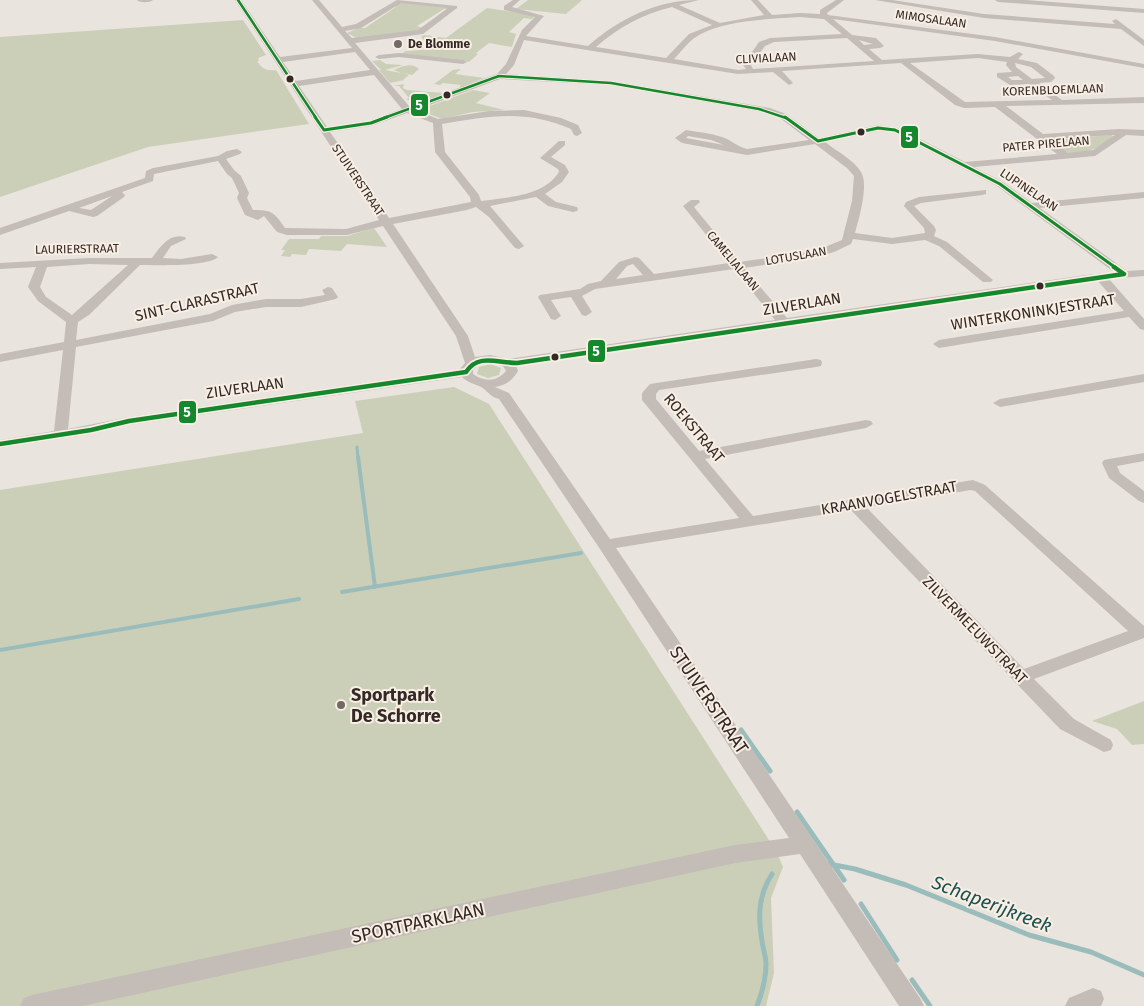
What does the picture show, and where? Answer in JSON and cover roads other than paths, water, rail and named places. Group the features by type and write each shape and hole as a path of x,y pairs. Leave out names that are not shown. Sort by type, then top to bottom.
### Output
{"street":[{"path":"140,0 150,0"},
{"name":"STUIVERSTRAAT","path":"238,0 462,336 490,358"},
{"path":"315,0 408,110 437,122 474,114 510,112 564,121 575,127 577,133"},
{"path":"499,76 515,58 526,31 540,16 534,13 508,9 508,6 517,0"},
{"path":"663,0 718,24"},
{"path":"589,49 610,30 623,22 654,9 696,0"},
{"path":"754,0 769,16"},
{"path":"841,0 823,12 825,16 880,62"},
{"path":"878,0 947,22 1002,18 1107,26 1103,17 1113,18 1144,44"},
{"path":"998,0 1144,11"},
{"path":"340,30 358,26 400,1 455,6 420,32 350,41"},
{"name":"MIMOSALAAN","path":"668,62 692,36 718,24 769,16 825,16 947,22 1029,45 1144,66"},
{"path":"751,71 747,65 759,49 773,51 781,40 850,37 873,40 880,46 862,46"},
{"name":"CLIVIALAAN","path":"523,38 729,72 978,56 1034,65 1052,78 1030,82"},
{"path":"1029,45 1012,60 1010,65 1018,74 1059,101"},
{"path":"278,60 356,50"},
{"path":"379,57 399,55 464,62"},
{"path":"305,56 310,64"},
{"name":"KORENBLOEMLAAN","path":"903,61 964,106 1059,101 1144,100"},
{"path":"775,69 789,83"},
{"path":"316,72 322,80"},
{"path":"294,84 376,72"},
{"path":"1018,74 1000,75 1010,83 1030,82"},
{"path":"324,130 371,122 499,76 611,83 758,109 783,116 847,163 857,173 859,179 849,235 892,241 930,235 929,226 912,211 909,206 910,204 919,200 982,192"},
{"path":"997,104 1065,155"},
{"path":"437,122 440,152 478,201 519,246"},
{"name":"LUPINELAAN","path":"818,141 885,128 904,133 1000,184 1124,274"},
{"path":"737,150 727,141 721,139 686,132 680,138 737,150 756,151 818,141"},
{"name":"PATER PIRELAAN","path":"963,165 1096,153 1121,135 1119,132"},
{"name":"PATER PIRELAAN","path":"1042,138 1119,132 1144,133"},
{"path":"222,158 230,172 236,176 244,193 242,198 249,213 259,218 274,219 281,230 287,232 346,232 386,222 467,207 478,201 501,202 538,194 559,180 564,172 562,167 545,158 562,143"},
{"path":"0,232 68,208 94,214 121,195 124,188 150,179 149,173 156,170 222,158 230,153 237,152"},
{"path":"538,194 552,204 573,209"},
{"path":"1031,206 1144,195"},
{"name":"CAMELIALAAN","path":"695,202 688,206 784,323"},
{"name":"LOTUSLAAN","path":"555,316 544,297 574,293 605,284 824,252 846,242 849,235"},
{"path":"926,236 944,244 987,280"},
{"path":"155,262 167,244 181,239"},
{"name":"LAURIERSTRAAT","path":"0,266 43,263 193,261 212,257"},
{"path":"605,284 623,264 635,260 652,278"},
{"path":"61,435 72,321 85,312 136,262"},
{"path":"43,263 34,287 42,299 72,321"},
{"name":"ZILVERLAAN","path":"509,371 529,365 1089,281 1144,271"},
{"name":"ZILVERLAAN","path":"509,371 784,323 1086,278 1100,278"},
{"path":"1100,278 1137,314 1144,326"},
{"path":"574,293 586,312"},
{"name":"SINT-CLARASTRAAT","path":"0,358 213,317 232,310 266,303 301,303 332,297"},
{"name":"WINTERKONINKJESTRAAT","path":"938,344 1137,314"},
{"name":"STUIVERSTRAAT","path":"462,336 473,380 487,383 488,388 495,394 504,396 606,545 912,1006"},
{"path":"490,358 509,371"},
{"name":"ZILVERLAAN","path":"0,444 61,435 129,421 469,368 490,358"},
{"name":"ROEKSTRAAT","path":"750,522 649,400 649,393 655,387 816,363"},
{"path":"487,383 509,371"},
{"path":"504,396 509,371"},
{"path":"1000,403 1144,378"},
{"path":"697,456 866,424"},
{"path":"1144,457 1109,463 1114,475 1144,498"},
{"name":"KRAANVOGELSTRAAT","path":"606,545 973,485 980,488 1141,633 1020,677"},
{"name":"ZILVERMEEUWSTRAAT","path":"854,504 1067,724 1104,745"},
{"name":"SPORTPARKLAAN","path":"32,1006 735,854 804,845"}],"waterway":[{"path":"357,447 358,458"},
{"path":"358,457 375,587"},
{"path":"375,587 581,553"},
{"path":"342,592 375,587"},
{"path":"0,650 299,599"},
{"path":"741,730 770,771"},
{"path":"797,812 834,865"},
{"name":"Schaperijkreek","path":"829,864 834,865"},
{"name":"Schaperijkreek","path":"834,865 855,869 906,885 1029,935 1091,952 1144,975"},
{"path":"834,865 844,880"},
{"name":"Schaperijkreek","path":"757,1006 766,970 760,924 760,907 764,890 772,874"},
{"path":"861,904 897,960"},
{"path":"912,980 930,1006"}],"place":[{"name":"De Blomme","path":"398,44"},
{"name":"Sportpark De Schorre","path":"341,705"}]}
